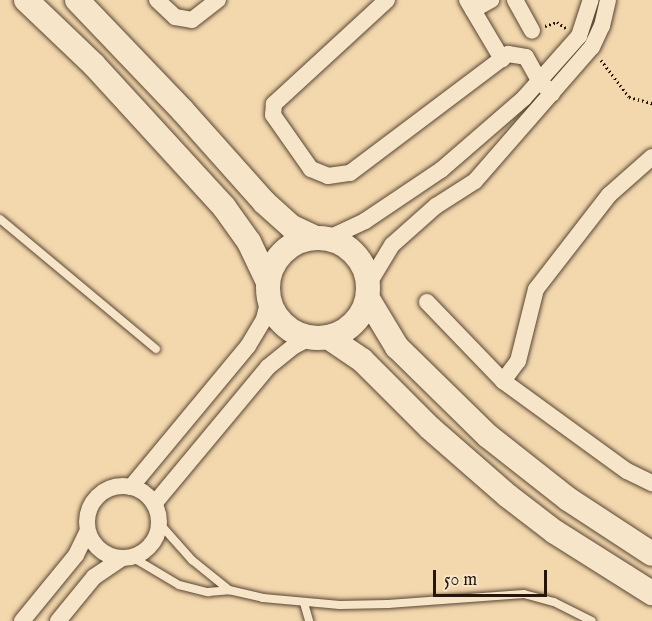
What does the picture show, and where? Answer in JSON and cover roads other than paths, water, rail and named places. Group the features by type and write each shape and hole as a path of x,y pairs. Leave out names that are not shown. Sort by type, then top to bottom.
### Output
{"street":[{"path":"26,0 94,65 224,207 249,242 284,324 296,333 319,337 362,360 445,441 518,503 555,532 652,593"},
{"path":"77,0 183,111 264,202 292,227 344,244 356,254 365,267 368,291 397,347 488,436 568,499 652,554"},
{"path":"157,0 175,17 192,20 218,0"},
{"path":"387,0 274,104 273,115 311,169 328,176 350,173 508,54 518,53 526,57 539,80 552,94"},
{"path":"491,0 470,5 502,58"},
{"path":"515,0 532,31"},
{"path":"154,504 268,366 294,346 353,324 392,245 436,206 475,181 552,94 586,42 591,0"},
{"path":"132,487 248,346 264,319 273,266 282,252 297,242 321,237 365,221 441,170 602,26 608,0"},
{"path":"503,381 518,361 536,289 609,195 652,157"},
{"path":"441,170 456,194"},
{"path":"427,302 503,381 627,471 652,483"},
{"path":"22,621 76,555 87,532 88,513 97,497 113,488 132,487 143,492 154,504 159,523 151,545 94,577 58,621"},
{"path":"87,532 100,551 126,558"}],"lane":[{"path":"0,219 156,349"},
{"path":"159,523 192,560 229,590"},
{"path":"126,558 179,585 208,592 229,590 304,603 388,604 524,594 554,602 592,621"},
{"path":"304,603 309,621"}]}
